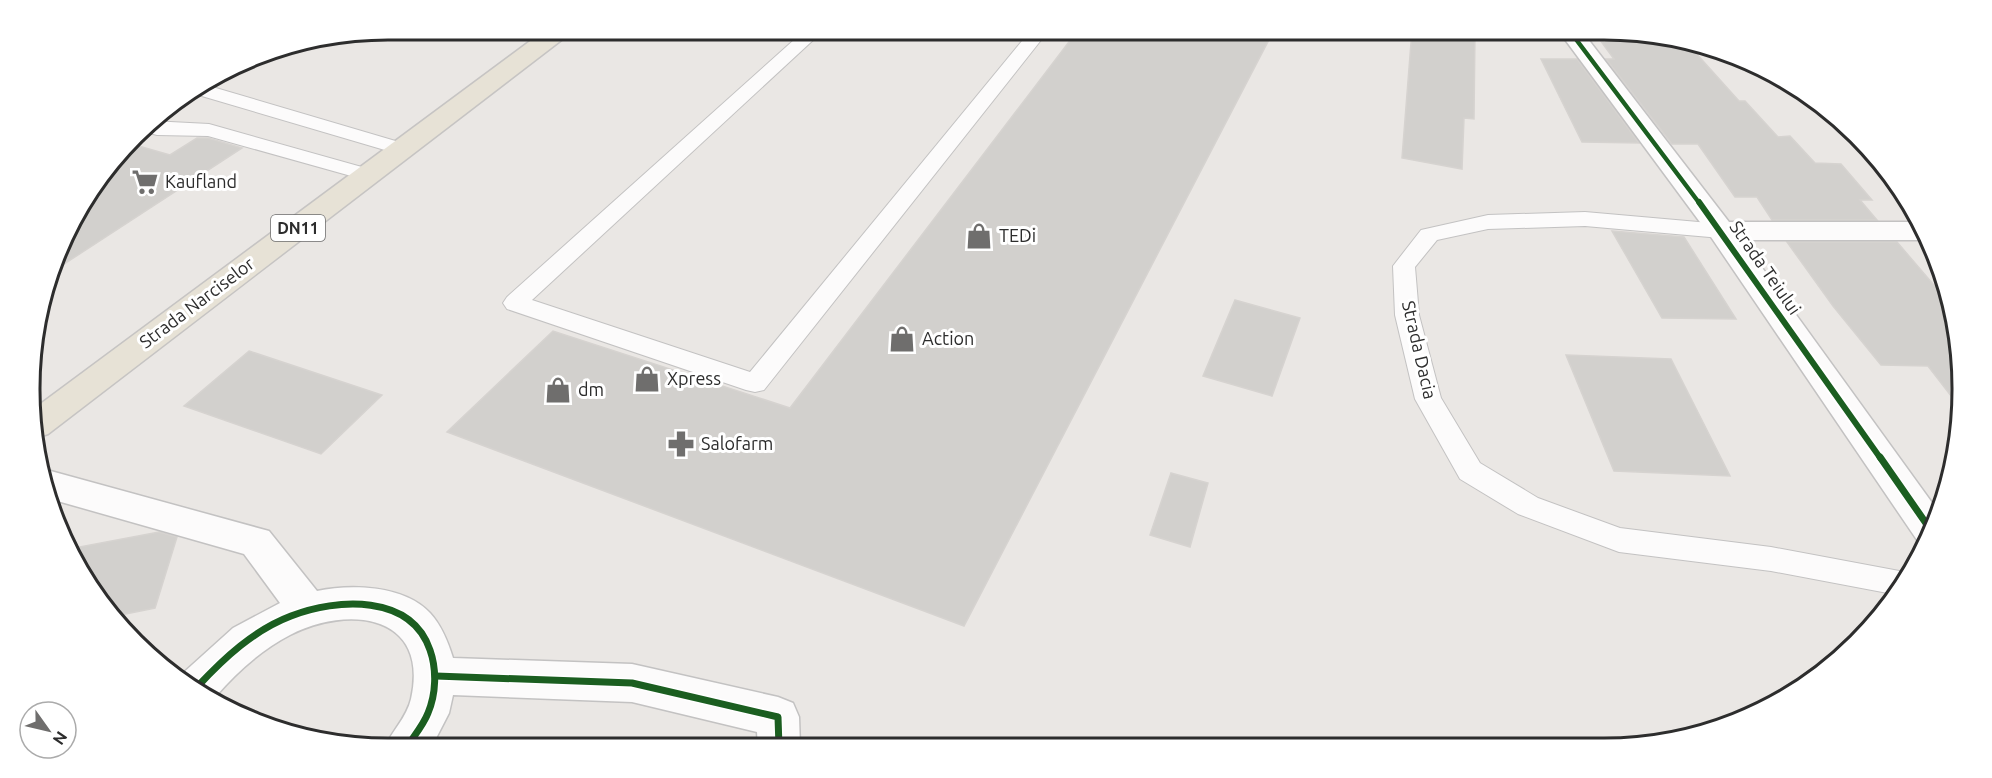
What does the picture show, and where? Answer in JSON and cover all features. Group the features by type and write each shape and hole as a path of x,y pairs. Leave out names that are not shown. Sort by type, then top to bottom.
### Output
{"main road":[{"name":"Strada Narciselor","path":"42,421 547,40"}],"street":[{"name":"Strada Teiului","path":"1577,40 1721,231 1925,522"},
{"name":"Strada Dacia","path":"1721,231 1914,231"},
{"path":"54,486 256,542 308,610"},
{"path":"201,682 229,653 267,627 308,610 348,602 384,606 412,620 430,644 436,676 428,713 412,738"},
{"path":"436,676 632,683 778,717 779,738"}],"lane":[{"path":"804,40 515,303 755,383 1032,40"},
{"path":"207,92 402,149"},
{"path":"157,129 209,130 369,175"},
{"name":"Strada Dacia","path":"1721,231 1585,219 1488,222 1429,235 1404,266 1407,315 1428,399 1470,471 1528,506 1619,540 1771,560 1894,582"}],"building":[{"path":"1070,40 1269,40 964,626 447,432 553,331 790,408"},
{"path":"1411,40 1475,40 1474,119 1464,118 1462,169 1402,158"},
{"path":"1600,40 1648,43 1696,53 1739,101 1745,101 1778,137 1790,136 1815,163 1841,164 1872,200 1860,200 1877,220 1772,220 1757,197 1735,197 1698,144 1672,144 1606,59 1614,59"},
{"path":"1541,59 1577,59 1639,143 1582,142"},
{"name":"Kaufland","path":"197,138 208,138 242,148 64,264 76,235 99,195 127,159 140,146 170,155"},
{"path":"1612,231 1684,237 1736,319 1662,318"},
{"path":"1787,242 1897,242 1937,288 1949,344 1952,397 1928,366 1881,365 1833,306"},
{"path":"1235,300 1300,318 1272,396 1203,376"},
{"path":"249,351 382,395 321,454 184,406"},
{"path":"1566,355 1671,359 1730,476 1614,471"},
{"path":"1171,473 1208,483 1190,547 1150,535"},
{"path":"159,532 177,537 155,608 123,614 99,583 78,547"}],"cycle path":[{"path":"1577,40 1721,231 1925,522"},
{"path":"201,683 247,640 292,615 327,606 347,604 384,607 416,624 426,639 433,658 434,679 430,706 413,738"},
{"path":"436,676 632,683 778,717 779,738"}],"place":[{"name":"Kaufland","path":"145,182"},
{"name":"TEDi","path":"979,236"},
{"name":"Action","path":"902,339"},
{"name":"Xpress","path":"647,379"},
{"name":"dm","path":"558,390"},
{"name":"Salofarm","path":"681,444"}]}
